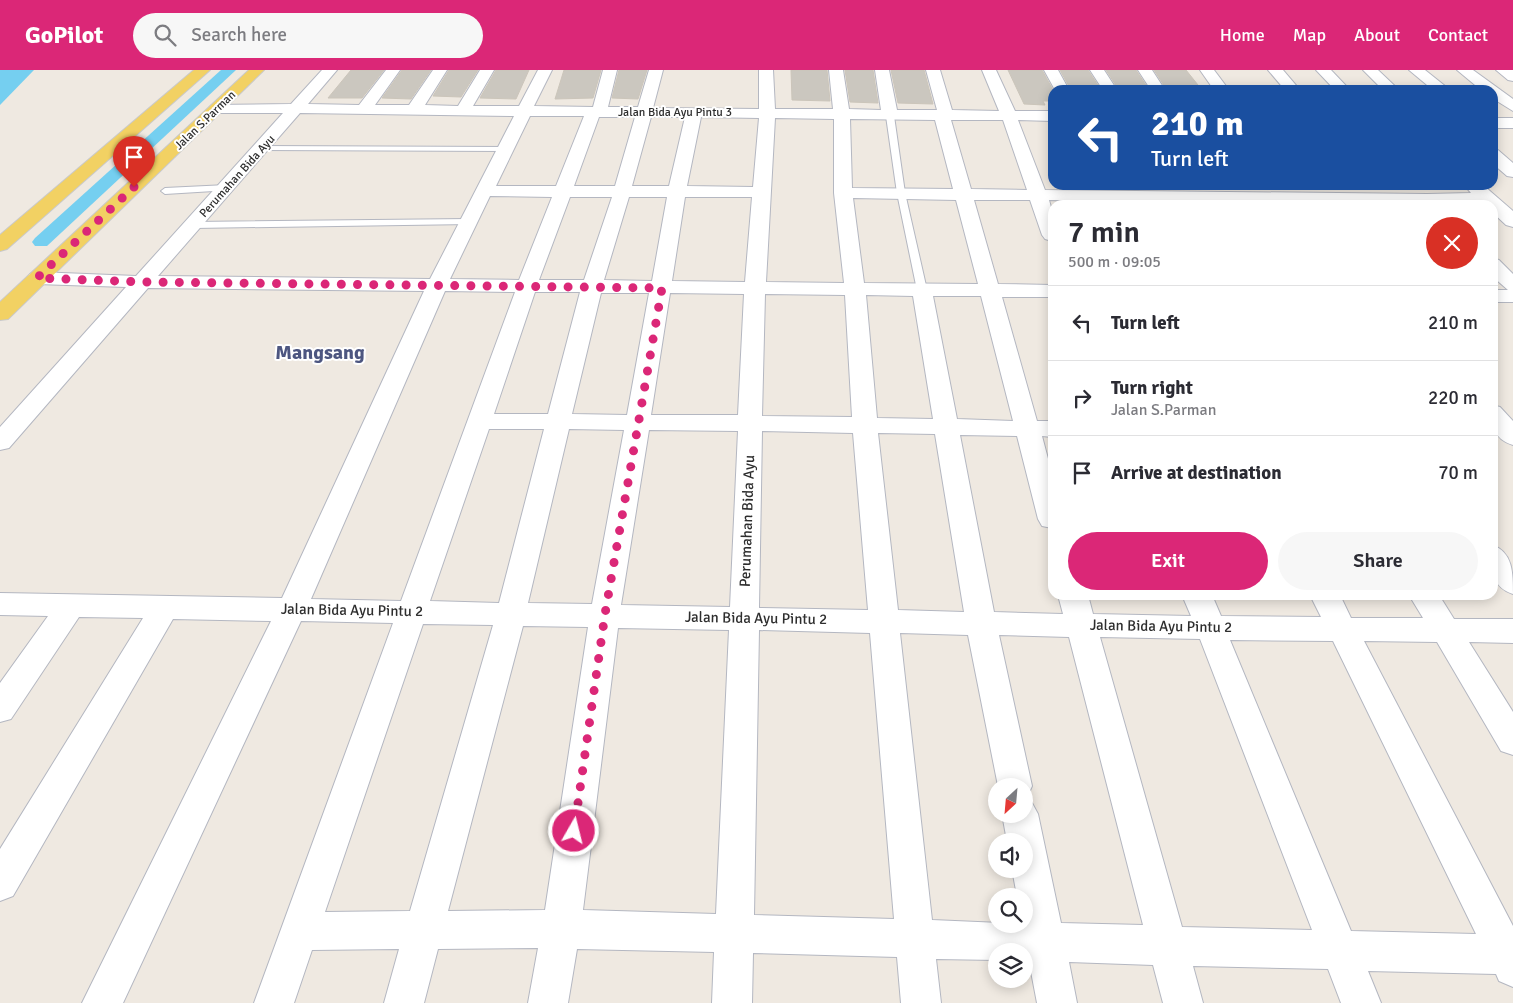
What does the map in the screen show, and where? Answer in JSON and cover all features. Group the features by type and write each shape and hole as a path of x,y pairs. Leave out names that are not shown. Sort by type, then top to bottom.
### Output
{"main road":[{"path":"0,245 203,70"},
{"name":"Jalan S.Parman","path":"0,314 257,70"}],"street":[{"name":"Perumahan Bida Ayu","path":"0,442 330,70"},
{"path":"364,109 393,70"},
{"path":"414,110 440,70"},
{"path":"463,110 487,70"},
{"path":"102,1003 292,609 437,285 545,70"},
{"path":"274,1003 481,421 527,286 596,112 610,70"},
{"path":"404,1003 511,613 592,287 622,192 656,70"},
{"name":"Perumahan Bida Ayu","path":"732,1003 750,422 760,192 767,113 766,70"},
{"path":"836,70 842,114 844,192 855,290 865,425 921,1003"},
{"path":"882,70 890,116"},
{"path":"933,70 963,194 990,291 1040,428 1048,489"},
{"path":"989,70 1009,116 1048,224"},
{"path":"1051,70 1059,85"},
{"path":"1097,70 1107,85"},
{"path":"1145,70 1155,85"},
{"path":"1207,70 1218,85"},
{"path":"1275,70 1288,85"},
{"path":"1323,70 1338,85"},
{"path":"1370,70 1386,85"},
{"path":"1416,70 1436,85"},
{"path":"1464,70 1485,85"},
{"path":"1503,70 1513,76"},
{"path":"1498,95 1513,106"},
{"name":"Jalan Bida Ayu Pintu 3","path":"217,108 694,112 890,116 1048,116"},
{"path":"548,1003 561,930 605,614 677,192 694,112"},
{"path":"1498,122 1513,123"},
{"path":"1498,159 1513,172"},
{"path":"1419,190 1429,200"},
{"path":"1479,190 1488,198"},
{"path":"484,191 760,192"},
{"path":"844,192 1038,195 1180,200 1237,200 1310,195 1359,196 1407,200"},
{"path":"1460,200 1488,198"},
{"path":"1498,207 1513,221"},
{"path":"1498,270 1513,285"},
{"path":"37,278 143,282 1048,291"},
{"path":"922,290 981,623 1013,778"},
{"path":"1498,296 1513,296"},
{"path":"481,421 750,422 1040,428"},
{"path":"1498,563 1513,583"},
{"path":"1199,600 1361,1003"},
{"path":"1328,600 1511,959"},
{"path":"1427,600 1513,741"},
{"name":"Jalan Bida Ayu Pintu 2","path":"0,604 605,614 981,623 1077,610 1211,628 1448,632 1513,631"},
{"path":"0,709 72,604"},
{"path":"0,883 165,607"},
{"path":"1077,610 1183,1003"},
{"path":"1022,823 1058,1003"},
{"path":"300,931 561,930 1340,949 1511,959"}],"lane":[{"path":"890,116 901,193 922,290"},
{"path":"262,148 506,149"},
{"path":"166,191 227,188"},
{"path":"194,225 468,222"}],"water":[{"path":"0,70 34,70 0,105"}],"building":[{"path":"351,70 384,70 362,98 328,98"},
{"path":"402,70 431,70 411,99 382,98"},
{"path":"449,70 478,70 461,97 433,96"},
{"path":"496,70 529,70 516,99 480,98"},
{"path":"564,70 601,70 593,98 555,99"},
{"path":"619,70 647,70 638,99 612,98"},
{"path":"791,70 827,70 830,101 792,100"},
{"path":"845,70 873,70 878,103 850,102"},
{"path":"891,70 924,70 933,104 898,103"},
{"path":"1008,70 1042,70 1050,85 1048,85 1048,101 1043,101 1045,105 1024,104"},
{"path":"1060,70 1088,70 1098,85 1068,85"},
{"path":"1106,70 1136,70 1146,85 1116,85"},
{"path":"1154,70 1186,70 1198,85 1164,85"}],"waterway":[{"path":"41,242 229,70"}],"district":[{"name":"Mangsang","path":"320,352"}],"route":[{"path":"134,187 37,278 143,282 662,288 605,614 574,831"}]}
